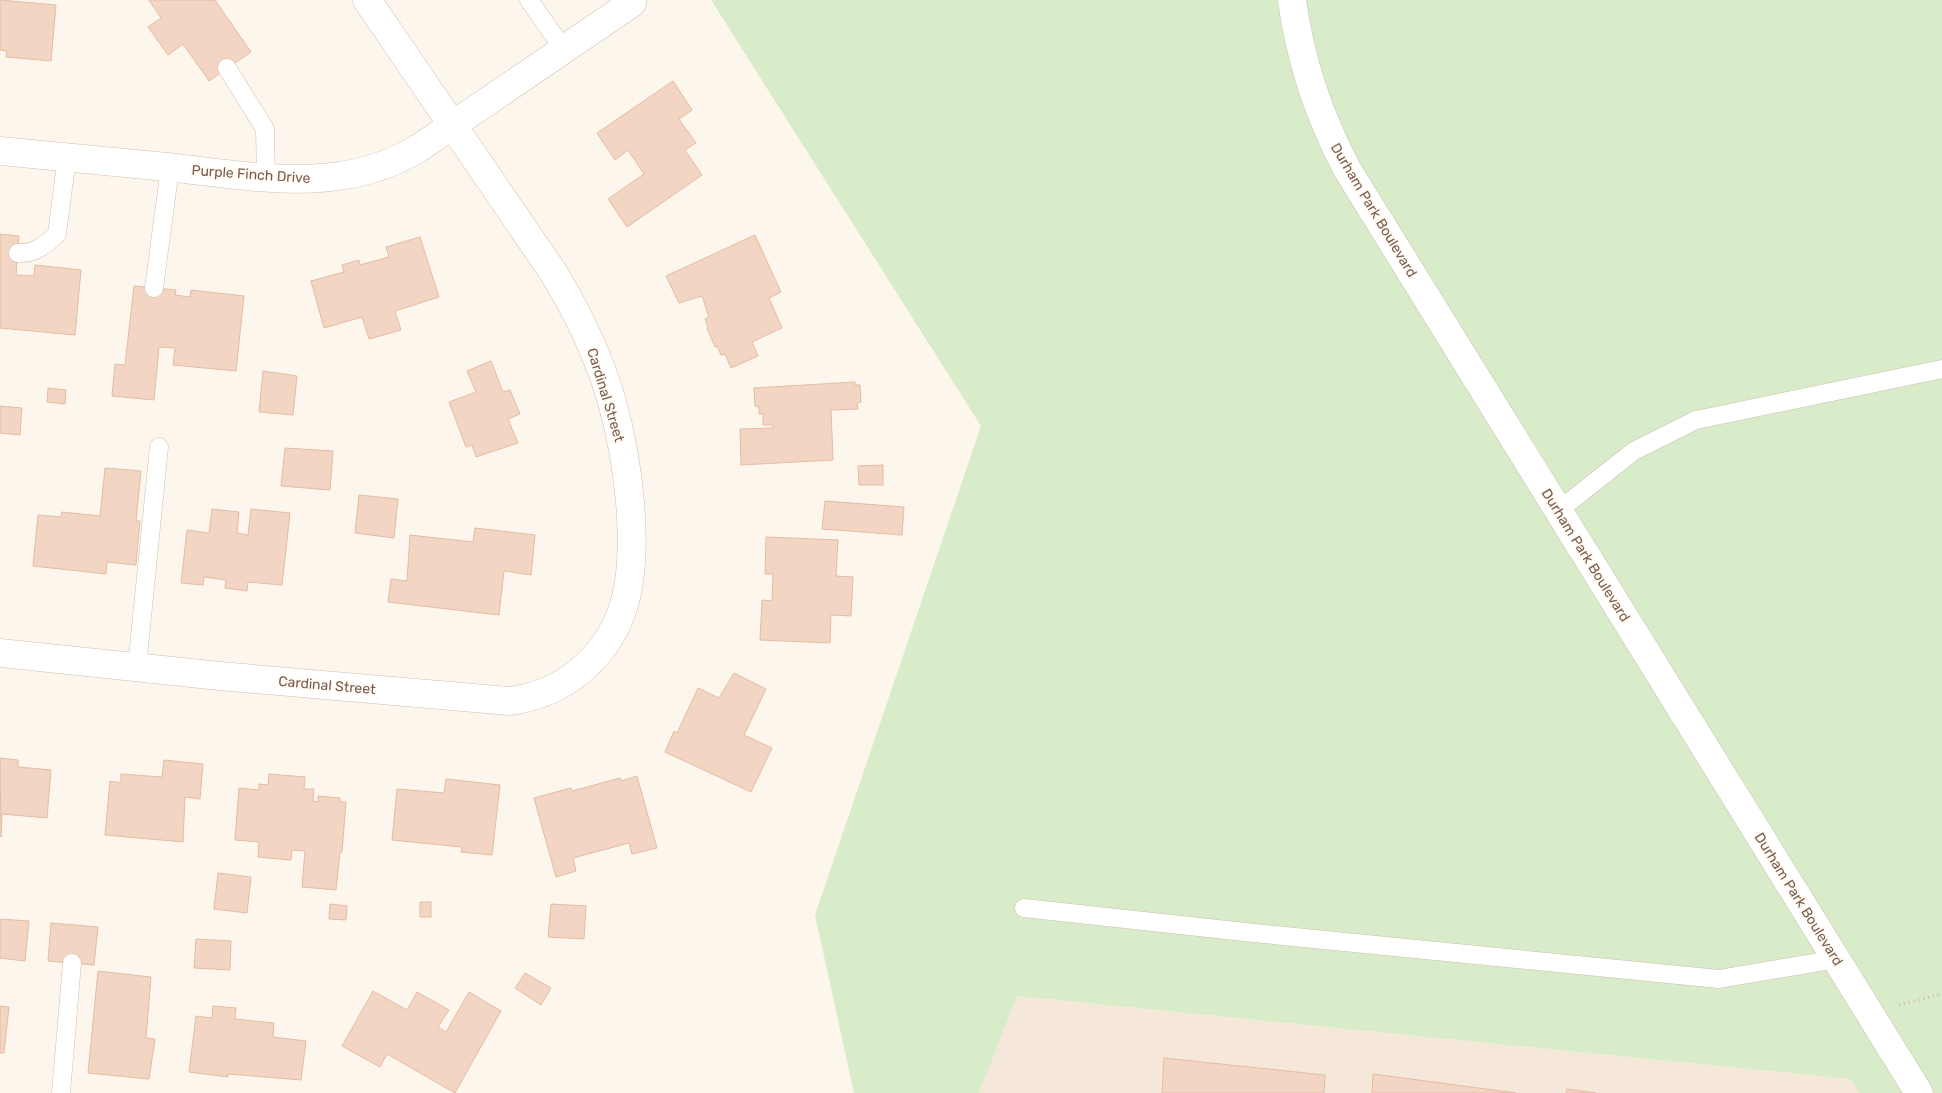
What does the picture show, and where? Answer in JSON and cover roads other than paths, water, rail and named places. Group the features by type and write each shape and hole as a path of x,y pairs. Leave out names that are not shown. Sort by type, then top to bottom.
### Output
{"street":[{"name":"Cardinal Street","path":"0,653 509,701 547,692 569,680 597,654 612,632 623,609 628,583 631,522 623,450 612,401 595,354 574,308 530,237 367,0"},
{"name":"Durham Park Boulevard","path":"1292,0 1310,82 1333,143 1346,169 1919,1093"},
{"name":"Purple Finch Drive","path":"0,151 266,177 340,177 367,172 407,156 632,3"}],"lane":[{"path":"529,0 564,50"},
{"path":"228,68 265,129 266,177"},
{"path":"18,253 26,254 42,248 57,234 67,158"},
{"path":"154,288 170,168"},
{"path":"1559,510 1634,451 1696,420 1942,369"},
{"path":"138,667 160,447"},
{"path":"1024,908 1254,933 1719,978 1836,960"},
{"path":"61,1093 72,963"}]}
